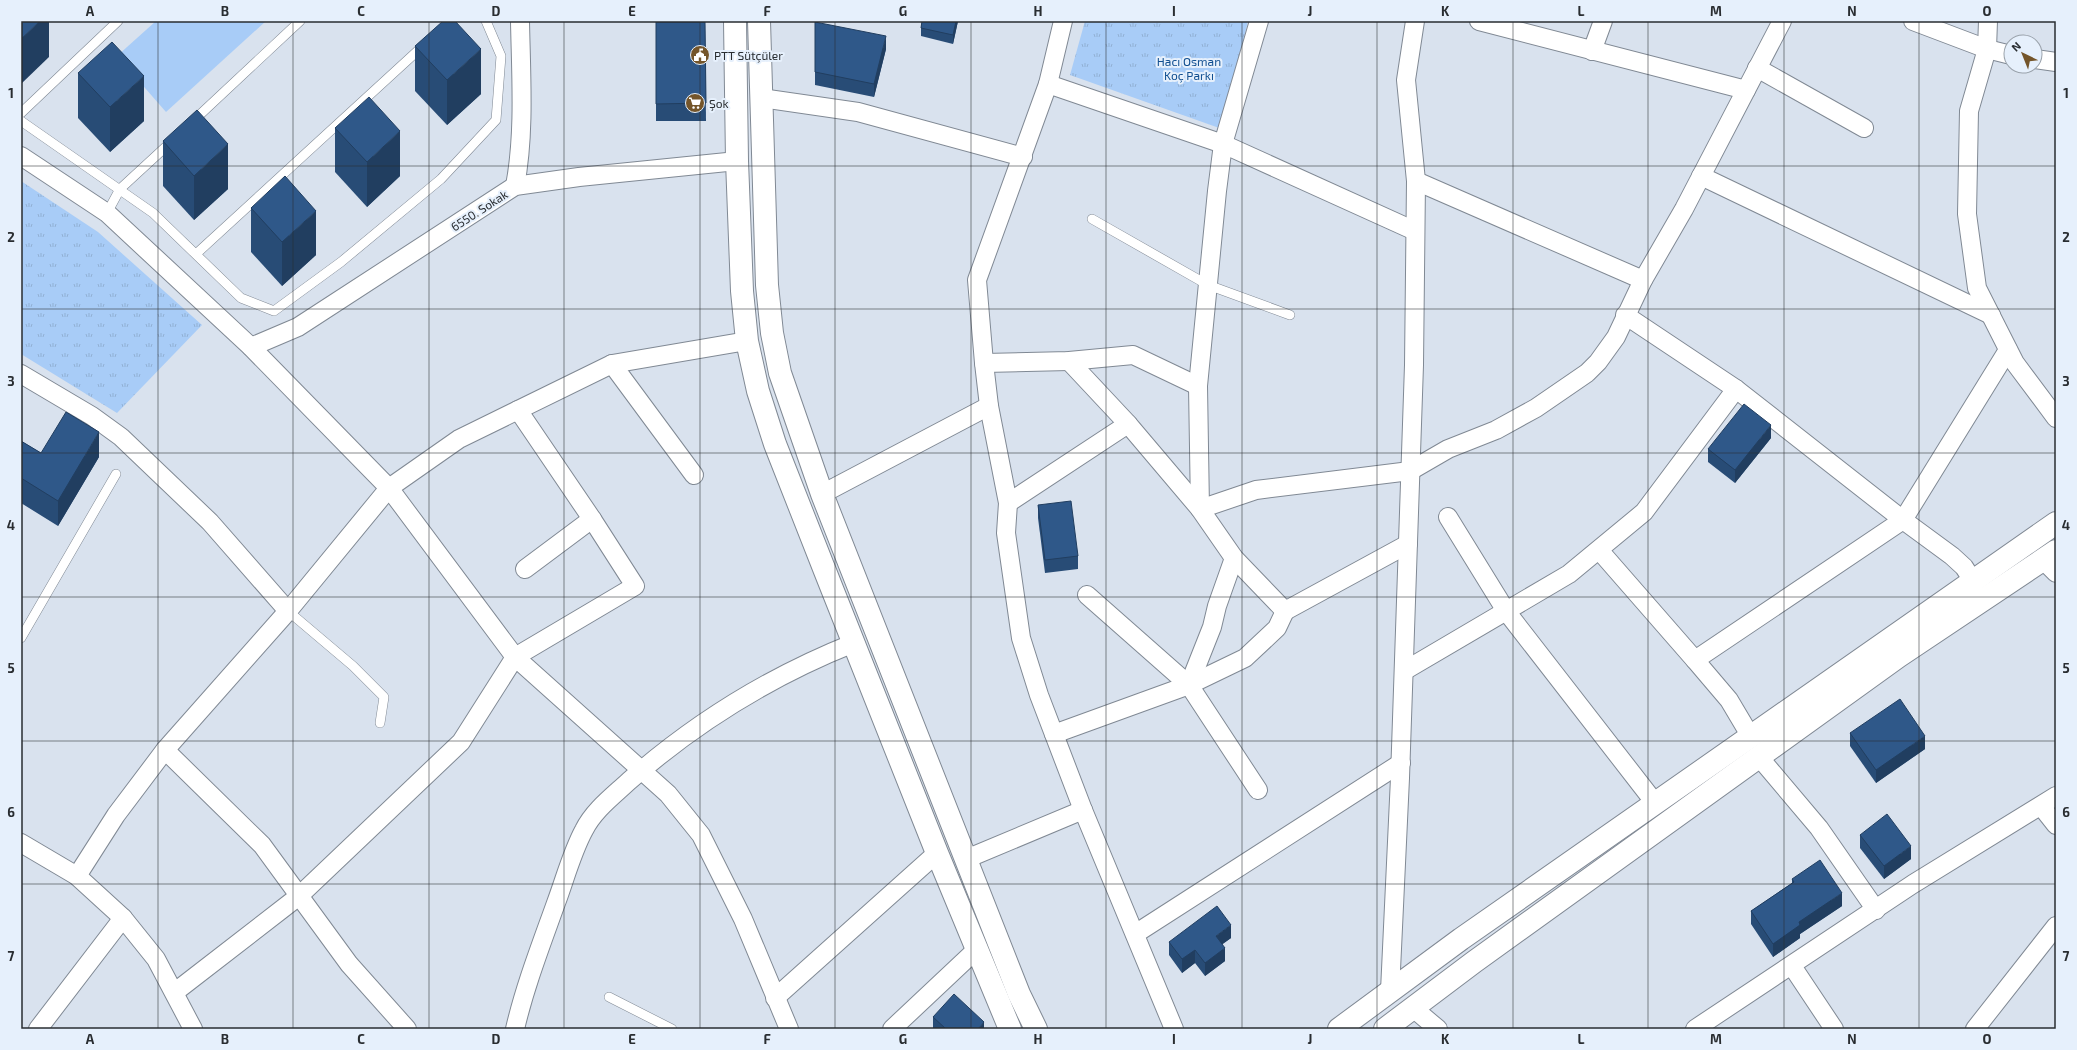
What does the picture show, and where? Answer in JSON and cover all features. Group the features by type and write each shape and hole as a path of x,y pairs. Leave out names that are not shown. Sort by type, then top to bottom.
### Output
{"main road":[{"path":"735,21 737,161 742,291 747,341 758,391 775,444 937,853 1010,1029"},
{"path":"759,21 767,285 772,333 780,373 822,494 1019,994 1036,1029"},
{"path":"1339,1029 1461,939 2056,523"},
{"path":"1385,1029 1480,958 1899,656 2052,561"}],"street":[{"path":"515,186 519,163 521,73 520,21"},
{"path":"1063,21 1048,84 1023,157 977,280 984,363 989,406 1008,503 1006,533 1021,638 1054,734 1083,810 1174,1029"},
{"path":"1200,509 1198,386 1223,144 1259,21"},
{"path":"1390,991 1401,763 1414,365 1416,180 1406,80 1415,21"},
{"path":"1479,21 1746,90"},
{"path":"1592,51 1603,21"},
{"path":"1200,509 1256,490 1410,471 1448,449 1496,430 1536,408 1580,377 1598,362 1616,336 1642,280 1701,176 1782,21"},
{"path":"1913,21 1987,49 2003,53"},
{"path":"1988,21 1987,49 1969,111 1967,214 1977,288 2015,362 2056,418"},
{"path":"2043,60 2056,62"},
{"path":"1757,68 1864,128"},
{"path":"1048,84 1223,144 1415,231"},
{"path":"761,98 858,112 1023,157"},
{"path":"21,156 107,213 251,347 389,488 514,657 643,769 668,794 701,835 744,919 788,1028"},
{"name":"6550. Sokak","path":"251,347 298,327 515,186 579,177 737,161"},
{"path":"1701,176 1991,316"},
{"path":"1416,180 1642,280"},
{"path":"1625,316 1736,389 1903,520 1952,556 1964,567 1973,581"},
{"path":"77,876 116,815 165,750 288,611 389,488 459,439 612,364 747,341"},
{"path":"1695,660 1903,520 2008,350"},
{"path":"984,363 1069,361 1133,355 1198,386"},
{"path":"1069,361 1128,424 1200,509 1234,558 1285,611"},
{"path":"612,364 694,475"},
{"path":"21,374 92,416 121,437 210,522 288,611"},
{"path":"1404,671 1569,574 1644,512 1736,389"},
{"path":"822,494 989,406"},
{"path":"175,992 299,896 461,742 514,657 635,586 592,519 518,410"},
{"path":"1008,503 1128,424"},
{"path":"1448,517 1506,611 1655,803"},
{"path":"525,569 592,519"},
{"path":"1054,734 1189,685 1245,658 1277,628 1285,611 1408,544"},
{"path":"1599,550 1729,700 1750,737"},
{"path":"1189,685 1212,627 1217,606 1234,558"},
{"path":"1087,595 1189,685 1258,790"},
{"path":"515,1029 521,1002 584,829 600,807 643,769 715,714 779,675 854,643"},
{"path":"165,750 262,845 349,964 407,1029"},
{"path":"1759,757 1818,828 1876,910"},
{"path":"1135,934 1401,763"},
{"path":"1695,1029 1792,966 1913,884 2056,796"},
{"path":"2041,806 2056,824"},
{"path":"966,859 1083,810"},
{"path":"21,843 77,876 123,918 156,959 175,992 193,1029"},
{"path":"775,998 937,853"},
{"path":"38,1029 123,918"},
{"path":"1975,1029 2056,926"},
{"path":"892,1029 976,950"},
{"path":"1792,966 1834,1029"},
{"path":"1413,1008 1438,1029"}],"lane":[{"path":"21,113 118,21"},
{"path":"107,213 120,189 300,21"},
{"path":"21,121 153,213 241,298 274,311 340,262 441,179 496,120 501,56 486,21"},
{"path":"196,254 433,37"},
{"path":"1092,218 1208,285 1290,315"},
{"path":"21,638 116,474"},
{"path":"288,611 353,666 384,697 380,723"},
{"path":"609,997 672,1029"}],"green space":[{"path":"156,21 266,21 166,112 117,56"},
{"name":"Hacı Osman Koç Parkı","path":"1085,21 1248,21 1222,129 1070,75"},
{"path":"21,181 98,232 202,325 117,413 21,354"}],"building":[{"path":"21,21 40,21 21,39"},
{"path":"443,21 455,21 481,49 447,80 415,46"},
{"path":"922,21 956,21 953,35 921,28"},
{"path":"656,22 705,22 706,103 656,104"},
{"path":"815,22 886,36 874,84 815,72"},
{"path":"112,42 144,76 110,107 78,73"},
{"path":"369,97 400,131 367,162 335,128"},
{"path":"197,110 228,144 194,176 163,141"},
{"path":"285,176 316,211 282,242 251,208"},
{"path":"1744,404 1771,425 1735,470 1708,449"},
{"path":"66,412 99,432 58,501 21,478 21,441 41,453"},
{"path":"1071,501 1078,556 1045,560 1038,505"},
{"path":"1900,699 1925,736 1876,770 1850,733"},
{"path":"1887,814 1911,846 1884,866 1860,835"},
{"path":"1820,860 1842,893 1799,922 1800,925 1773,944 1751,911 1794,882 1792,879"},
{"path":"1217,906 1231,925 1216,936 1225,948 1205,963 1195,950 1182,959 1169,942"},
{"path":"954,994 984,1022 978,1029 946,1029 933,1017"}],"place":[{"name":"PTT Sütçüler","path":"700,55"},
{"name":"Şok","path":"695,103"}]}
